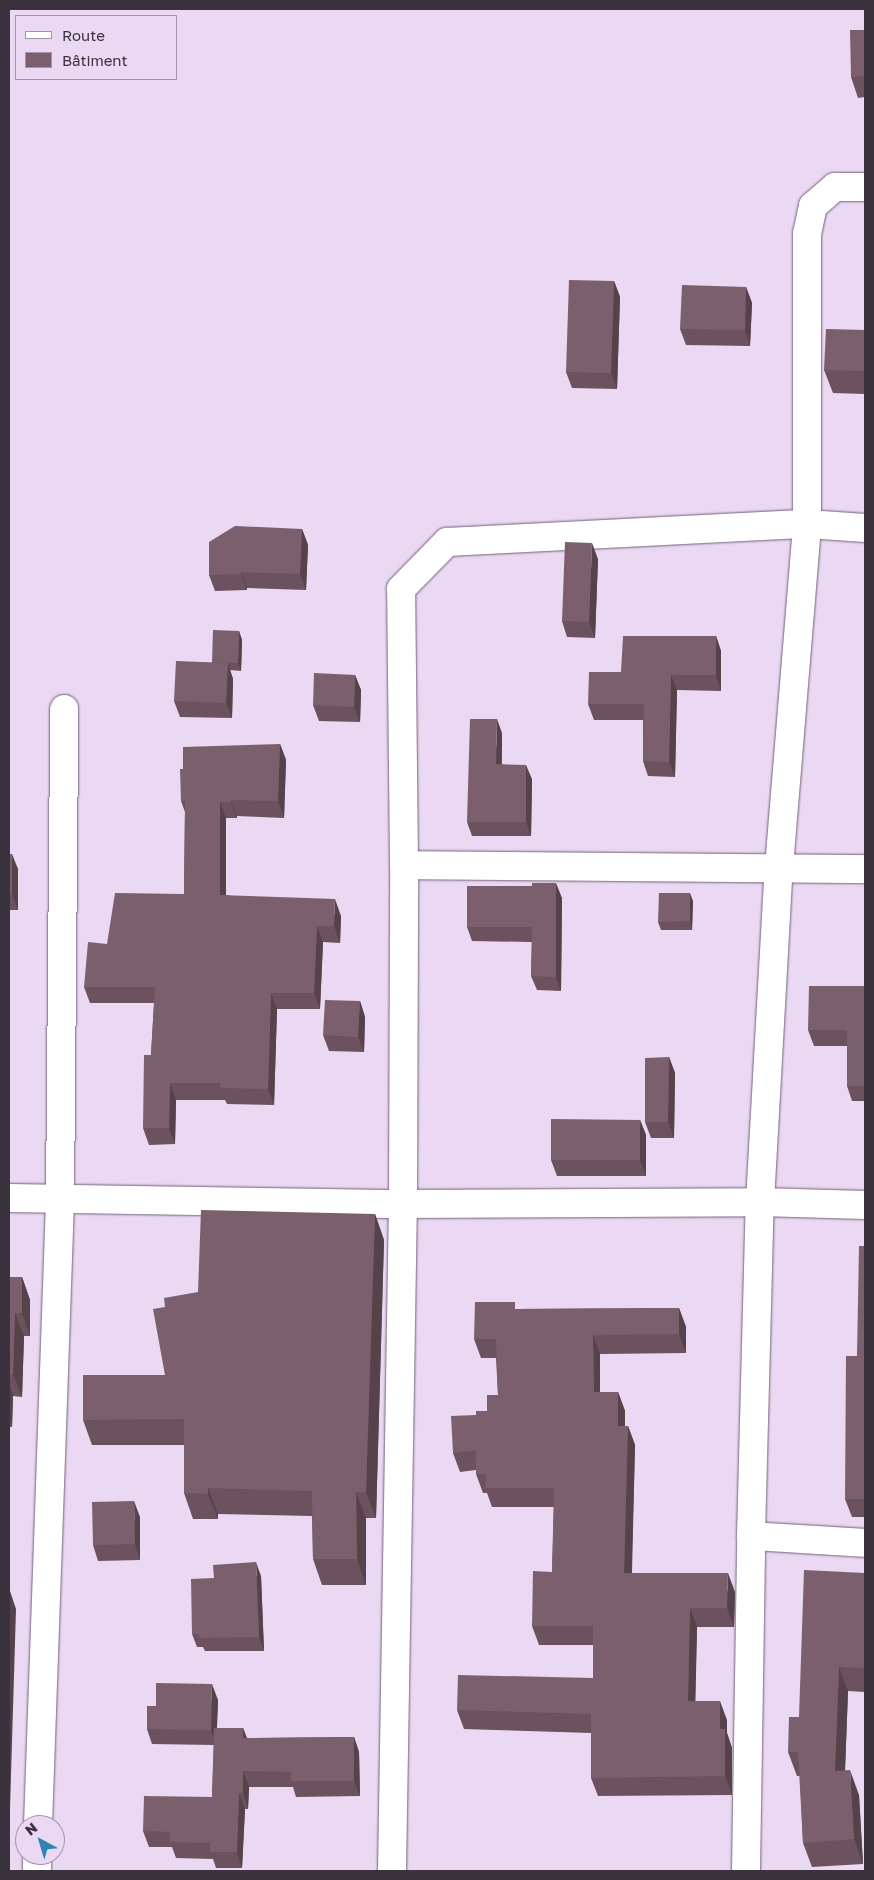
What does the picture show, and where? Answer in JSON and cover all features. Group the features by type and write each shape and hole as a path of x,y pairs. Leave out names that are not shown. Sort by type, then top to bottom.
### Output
{"street":[{"path":"746,1871 751,1536 760,1202 780,867 807,524 807,234 813,206 835,187 865,188"},
{"path":"392,1871 403,1204 404,866 401,589 447,542 807,524 865,528"},
{"path":"38,1815 60,1200 64,709"},
{"path":"404,866 865,869"},
{"path":"9,1198 403,1204 760,1202 865,1205"},
{"path":"751,1536 865,1543"}],"building":[{"path":"850,30 865,30 865,76 851,77"},
{"path":"569,280 614,281 611,373 566,372"},
{"path":"682,285 746,287 745,330 680,329"},
{"path":"826,329 865,330 865,371 824,370"},
{"path":"235,526 302,529 300,574 241,572 241,574 209,575 209,542"},
{"path":"565,542 592,543 589,622 562,621"},
{"path":"213,630 239,631 238,663 212,662"},
{"path":"623,636 716,636 716,675 671,675 669,762 643,761 644,704 588,704 589,672 621,672"},
{"path":"176,661 228,663 226,703 174,701"},
{"path":"314,673 355,675 354,707 313,705"},
{"path":"470,719 497,719 496,764 526,765 526,822 467,822"},
{"path":"280,744 278,801 231,800 231,802 220,802 220,895 335,899 334,926 317,926 314,993 271,993 268,1089 220,1088 221,1083 170,1083 169,1128 143,1128 144,1055 151,1055 155,987 84,987 88,942 107,944 115,893 184,894 185,801 181,801 180,769 183,769 183,747"},
{"path":"9,854 12,854 12,894 9,894"},
{"path":"532,883 556,883 556,977 531,976 532,927 467,927 467,886 532,886"},
{"path":"659,893 690,893 690,921 658,922"},
{"path":"809,986 865,986 865,1086 847,1086 847,1030 808,1030"},
{"path":"325,1000 360,1001 358,1037 323,1035"},
{"path":"669,1057 668,1122 645,1122 645,1058"},
{"path":"551,1119 640,1120 640,1160 551,1160"},
{"path":"201,1210 375,1214 366,1492 356,1492 357,1559 313,1559 312,1491 208,1488 208,1494 184,1493 184,1419 83,1420 83,1375 165,1375 153,1309 165,1307 164,1298 198,1292"},
{"path":"859,1246 865,1246 865,1499 845,1499 846,1356 857,1356"},
{"path":"9,1277 22,1277 22,1313 15,1313 13,1374 9,1374"},
{"path":"475,1302 515,1302 515,1309 679,1308 679,1334 593,1335 594,1392 618,1392 618,1426 628,1426 624,1573 728,1573 727,1608 690,1608 688,1701 720,1701 720,1729 725,1729 725,1776 591,1778 591,1714 457,1710 458,1675 593,1678 593,1626 532,1626 533,1571 552,1572 554,1488 485,1488 486,1474 476,1474 476,1450 453,1453 451,1416 476,1415 476,1411 487,1411 487,1395 498,1395 496,1339 474,1339"},
{"path":"134,1501 135,1544 93,1545 92,1502"},
{"path":"256,1562 259,1637 200,1638 199,1634 192,1634 191,1579 214,1578 213,1565"},
{"path":"804,1570 865,1573 865,1668 839,1667 835,1771 850,1770 854,1839 803,1843 798,1752 788,1752 789,1717 799,1717"},
{"path":"156,1683 212,1684 211,1730 147,1729 147,1706 156,1706"},
{"path":"214,1728 243,1728 243,1738 354,1737 354,1781 291,1781 291,1772 243,1771 243,1793 239,1793 237,1852 210,1852 210,1843 170,1842 170,1832 143,1831 144,1796 212,1797"}]}
